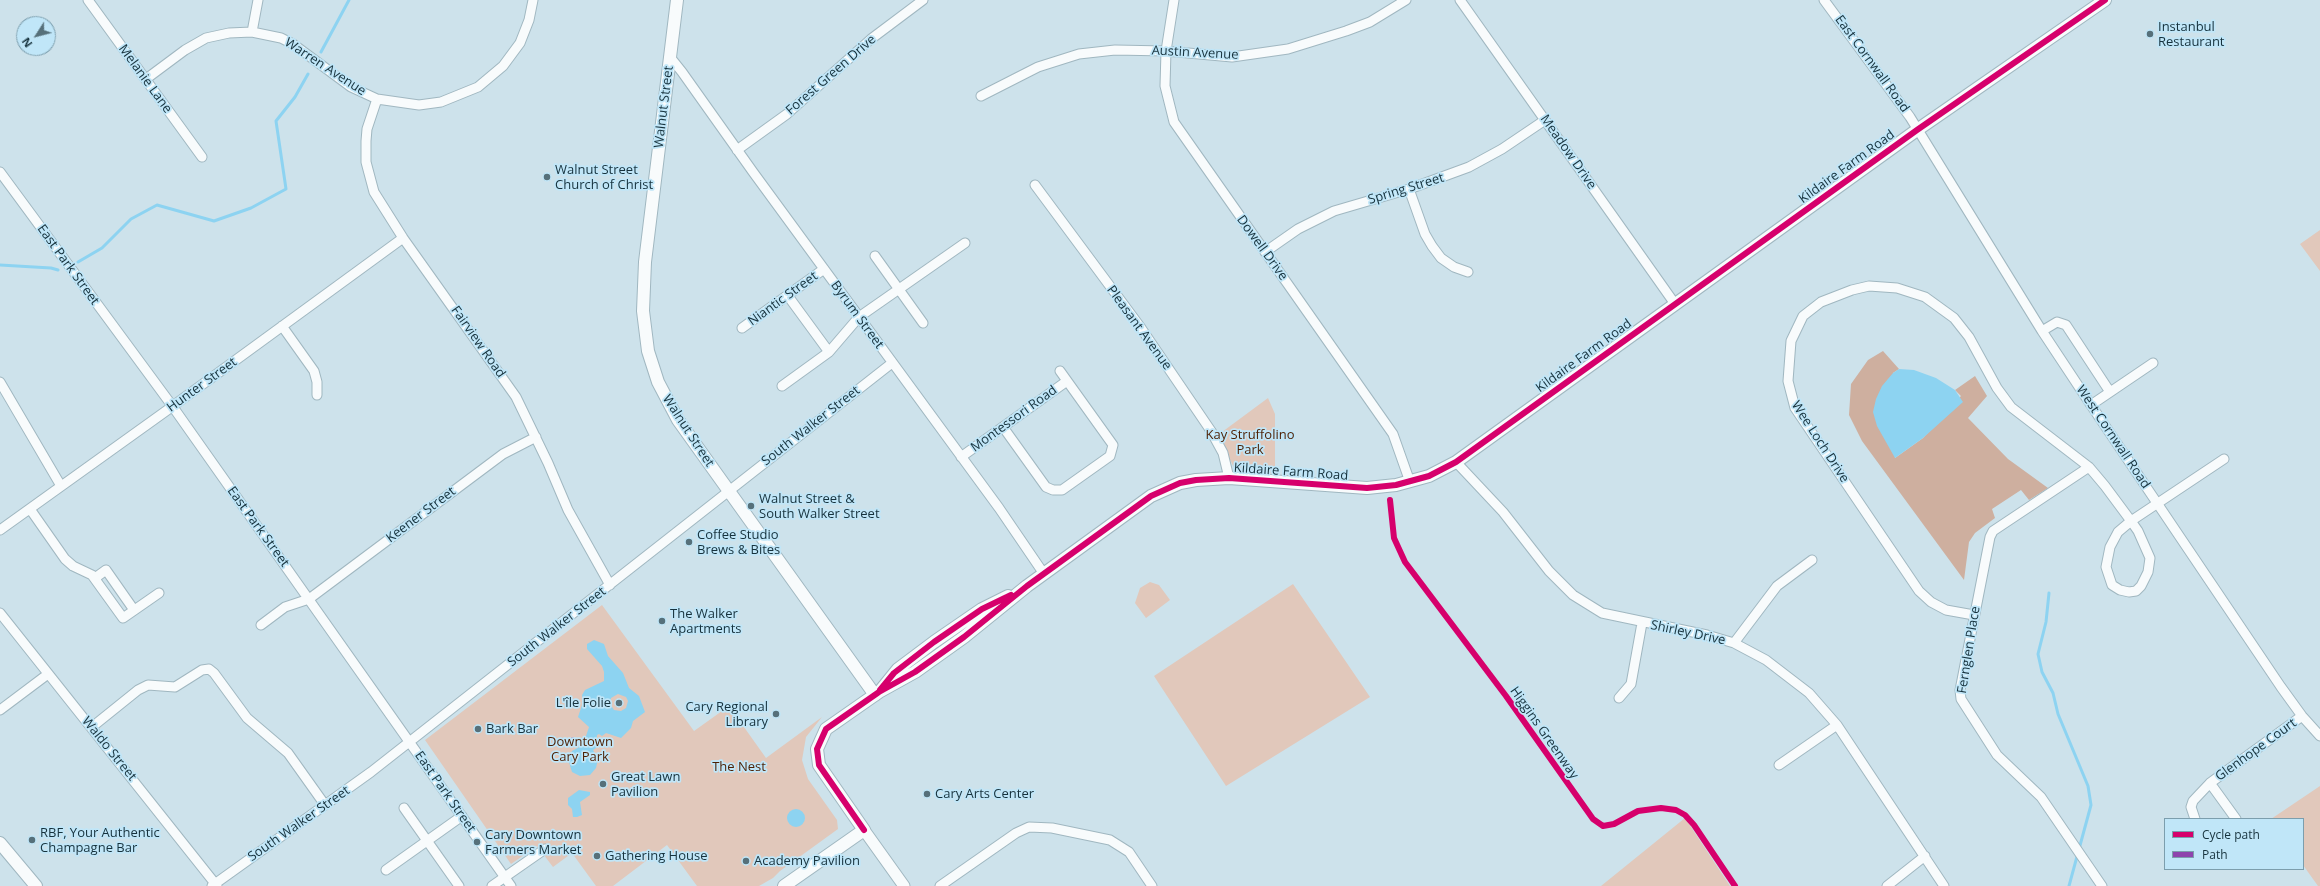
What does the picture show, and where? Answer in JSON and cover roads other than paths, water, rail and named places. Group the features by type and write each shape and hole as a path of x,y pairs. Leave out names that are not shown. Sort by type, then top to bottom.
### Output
{"main road":[{"name":"Walnut Street","path":"677,0 646,262 643,311 648,351 665,398 678,420 877,693"},
{"name":"Kildaire Farm Road","path":"864,830 822,772 819,765 817,749 826,729 877,693 915,672 958,642 1027,586 1151,496 1169,488 1196,480 1229,478 1353,488 1382,487 1410,482 1430,476 1456,462 1917,130 2105,0"},
{"path":"784,886 864,830"},
{"path":"0,844 36,886"}],"street":[{"name":"Melanie Lane","path":"88,0 202,158"},
{"path":"252,32 258,0"},
{"name":"Warren Avenue","path":"146,79 185,50 206,38 230,33 252,32 281,38 293,44 351,87 377,100 402,104 430,104 447,100 478,87 498,71 516,49 530,20 533,0"},
{"name":"Forest Green Drive","path":"737,150 787,114 871,39 924,0"},
{"name":"Dowell Drive","path":"1174,0 1166,52 1165,86 1174,122 1393,434 1410,482"},
{"name":"Austin Avenue","path":"981,96 1038,67 1079,54 1115,50 1232,57 1288,49 1370,22 1406,0"},
{"name":"Meadow Drive","path":"1460,0 1675,304"},
{"name":"East Cornwall Road","path":"1824,0 1868,58 1917,130"},
{"name":"Byrum Street","path":"670,58 682,72 1044,574"},
{"name":"Fairview Road","path":"377,100 367,129 367,171 379,202 516,397 536,437 568,510 610,585"},
{"name":"Spring Street","path":"1265,252 1298,230 1334,212 1450,176 1482,161 1545,120"},
{"name":"West Cornwall Road","path":"1917,130 2042,331 2091,405 2302,716 2320,736"},
{"name":"East Park Street","path":"0,172 173,407 310,599 511,886"},
{"name":"Pleasant Avenue","path":"1035,185 1141,328 1211,431 1223,453 1229,478"},
{"path":"1409,189 1425,234 1432,246 1441,258 1454,267 1468,272"},
{"name":"Hunter Street","path":"0,530 173,407 403,238"},
{"path":"782,386 829,352 859,317 965,243"},
{"path":"875,256 923,323"},
{"name":"Niantic Street","path":"742,328 824,269"},
{"name":"Wee Loch Drive","path":"1974,616 1946,610 1931,602 1922,594 1795,408 1788,381 1789,354 1794,331 1803,316 1825,300 1869,286 1897,288 1925,297 1948,312 1962,327 1997,388 2011,407 2089,467 2131,521 2146,546 2150,558 2148,572 2141,586 2136,591 2129,592 2112,585 2106,567 2110,547 2118,532 2131,521"},
{"path":"788,296 829,352"},
{"path":"2042,331 2057,322 2066,325 2110,392"},
{"path":"282,326 314,371 317,382 317,395"},
{"name":"South Walker Street","path":"215,885 410,742 728,490 892,363"},
{"path":"2091,405 2153,363"},
{"path":"1003,427 1046,487 1053,490 1062,490 1110,456 1113,445 1060,371"},
{"name":"Montessori Road","path":"961,457 1067,380"},
{"path":"0,382 61,486"},
{"name":"Keener Street","path":"261,625 285,607 310,599 503,454 536,437"},
{"path":"2131,521 2224,459"},
{"name":"Shirley Drive","path":"1456,462 1503,512 1549,571 1573,595 1602,613 1642,623 1707,635 1734,643 1766,660 1809,693 1836,725 1944,886"},
{"name":"Fernglen Place","path":"2089,467 1993,531 1990,537 1960,690 1961,699 1997,755 2041,797 2102,886"},
{"path":"30,509 68,562 89,572 95,578 123,618 159,593"},
{"path":"1734,643 1777,586 1812,560"},
{"path":"95,578 106,570 134,610"},
{"name":"Waldo Street","path":"0,613 92,727 215,885"},
{"path":"1619,698 1631,684 1642,623"},
{"path":"92,727 138,690 148,685 175,687 202,670 209,670 214,673 247,718 288,753 325,805"},
{"path":"0,710 48,674"},
{"name":"Glenhope Court","path":"2195,818 2190,807 2193,801 2210,783 2302,716"},
{"path":"1779,765 1836,725"},
{"name":"Glenhope Court","path":"2210,783 2235,818"},
{"path":"404,808 459,886"},
{"path":"386,870 462,816"},
{"path":"940,886 1016,833 1029,827 1052,828 1110,840 1129,852 1152,886"},
{"path":"864,830 904,886"},
{"path":"492,886 545,849"},
{"path":"1887,886 1925,856"}],"water":[{"path":"1899,369 1914,370 1936,378 1955,390 1963,402 1923,438 1895,458 1877,426 1873,412 1876,399 1882,386 1893,373"},
{"path":"594,640 604,644 608,656 623,673 629,688 639,696 645,712 633,721 631,728 621,738 606,733 602,736 599,734 597,735 596,748 593,750 598,759 596,768 590,775 580,776 572,772 568,759 572,751 583,745 589,727 578,717 583,702 582,695 585,690 604,681 602,666 587,649 587,644","holes":["618,694 626,697 628,701 626,708 621,711 614,710 610,704 611,698"]},
{"path":"579,790 590,792 590,795 580,802 582,815 573,817 572,809 568,805 568,798"},
{"path":"796,809 802,812 805,818 802,824 796,827 790,824 787,818 790,812"}],"waterway":[{"path":"321,52 349,0"},
{"path":"78,262 102,248 131,219 157,205 214,221 251,208 286,189 276,121 295,97 308,74"},
{"path":"0,265 51,268 58,270"},
{"path":"2049,593 2046,622 2038,654 2042,672 2053,693 2058,714 2088,786 2091,805 2069,886"}],"place":[{"name":"Instanbul Restaurant","path":"2150,34"},
{"name":"Walnut Street Church of Christ","path":"547,177"},
{"name":"Walnut Street & South Walker Street","path":"751,506"},
{"name":"Coffee Studio Brews & Bites","path":"689,542"},
{"name":"The Walker Apartments","path":"662,621"},
{"name":"L'île Folie","path":"619,703"},
{"name":"Cary Regional Library","path":"776,714"},
{"name":"Bark Bar","path":"478,729"},
{"name":"Great Lawn Pavilion","path":"603,784"},
{"name":"Cary Arts Center","path":"927,794"},
{"name":"RBF, Your Authentic Champagne Bar","path":"32,840"},
{"name":"Cary Downtown Farmers Market","path":"477,842"},
{"name":"Gathering House","path":"597,856"},
{"name":"Academy Pavilion","path":"746,861"}],"park label":[{"name":"Kay Struffolino Park","path":"1250,442"},
{"name":"Downtown Cary Park","path":"580,750"},
{"name":"The Nest","path":"739,767"}]}
